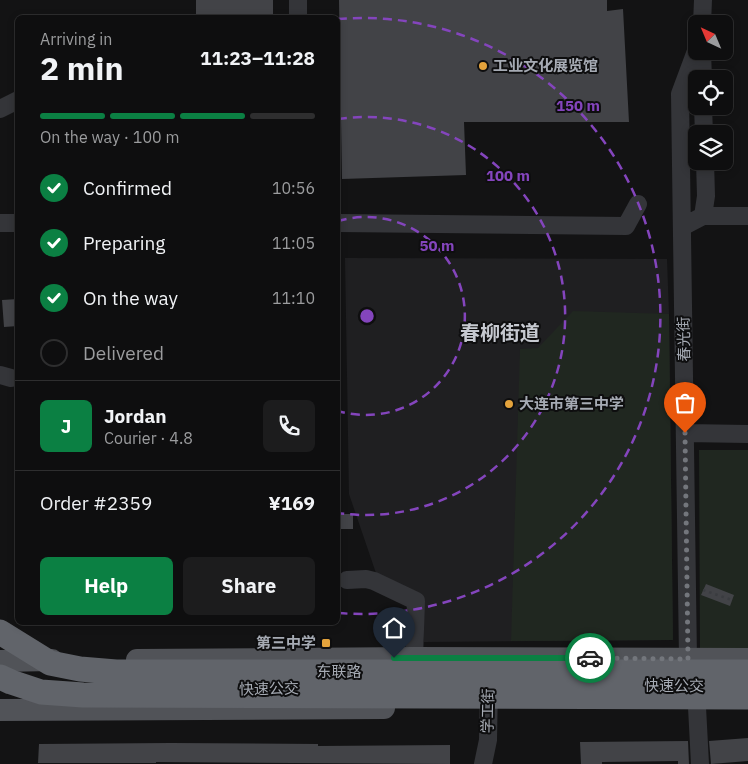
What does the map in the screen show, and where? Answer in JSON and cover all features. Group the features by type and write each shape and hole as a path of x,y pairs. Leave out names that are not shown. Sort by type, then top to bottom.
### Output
{"highway":[{"name":"东联路","path":"0,632 50,663 80,669 116,672 748,672"},
{"name":"东联路","path":"0,677 41,692 83,695 748,697"}],"main road":[{"path":"0,661 414,658 748,659"},
{"path":"0,710 489,692 697,707 748,708"}],"street":[{"path":"298,0 298,15"},
{"path":"702,15 703,0"},
{"name":"春光街","path":"688,659 680,94 693,60"},
{"path":"0,109 15,102"},
{"path":"703,216 706,196 705,170"},
{"path":"340,223 626,226 638,204"},
{"path":"682,227 703,216 748,216"},
{"path":"0,223 15,223"},
{"path":"685,433 748,434"},
{"path":"347,580 366,579 374,581 416,601 414,658"},
{"name":"学工街","path":"483,764 488,740 491,658"},
{"name":"快速公交","path":"0,685 489,692 748,682"},
{"name":"快速公交","path":"0,692 489,692 748,686"},
{"path":"697,707 700,764"}],"path":[{"path":"703,590 732,600"}],"shaded area":[{"name":"大连市第三中学","path":"345,258 667,259 673,640 424,642 422,595 378,579 349,494"},
{"path":"573,311 669,314 673,640 511,641 520,349 538,348"},
{"path":"699,450 748,450 748,649 700,649"}],"building":[{"path":"196,0 273,0 273,15 196,15"},
{"name":"工业文化展览馆","path":"339,0 607,0 607,11 623,9 629,122 464,122 466,175 342,179"},
{"path":"15,299 15,326 4,327 2,300"},
{"path":"340,514 353,514 353,529 340,529"},
{"path":"706,584 734,595 730,606 701,595"},
{"path":"748,738 748,761 711,764 709,741"},
{"path":"688,741 689,764 678,764 678,761 581,764 580,742"},
{"path":"39,744 318,744 318,746 450,745 450,764 38,763"}],"way so far":[{"path":"590,658 688,659 685,433"}],"place":[{"name":"工业文化展览馆","path":"483,66"},
{"name":"大连市第三中学","path":"509,404"},
{"name":"第三中学","path":"326,643"}],"district":[{"name":"春柳街道","path":"500,333"}],"route":[{"path":"394,658 590,658"}]}
